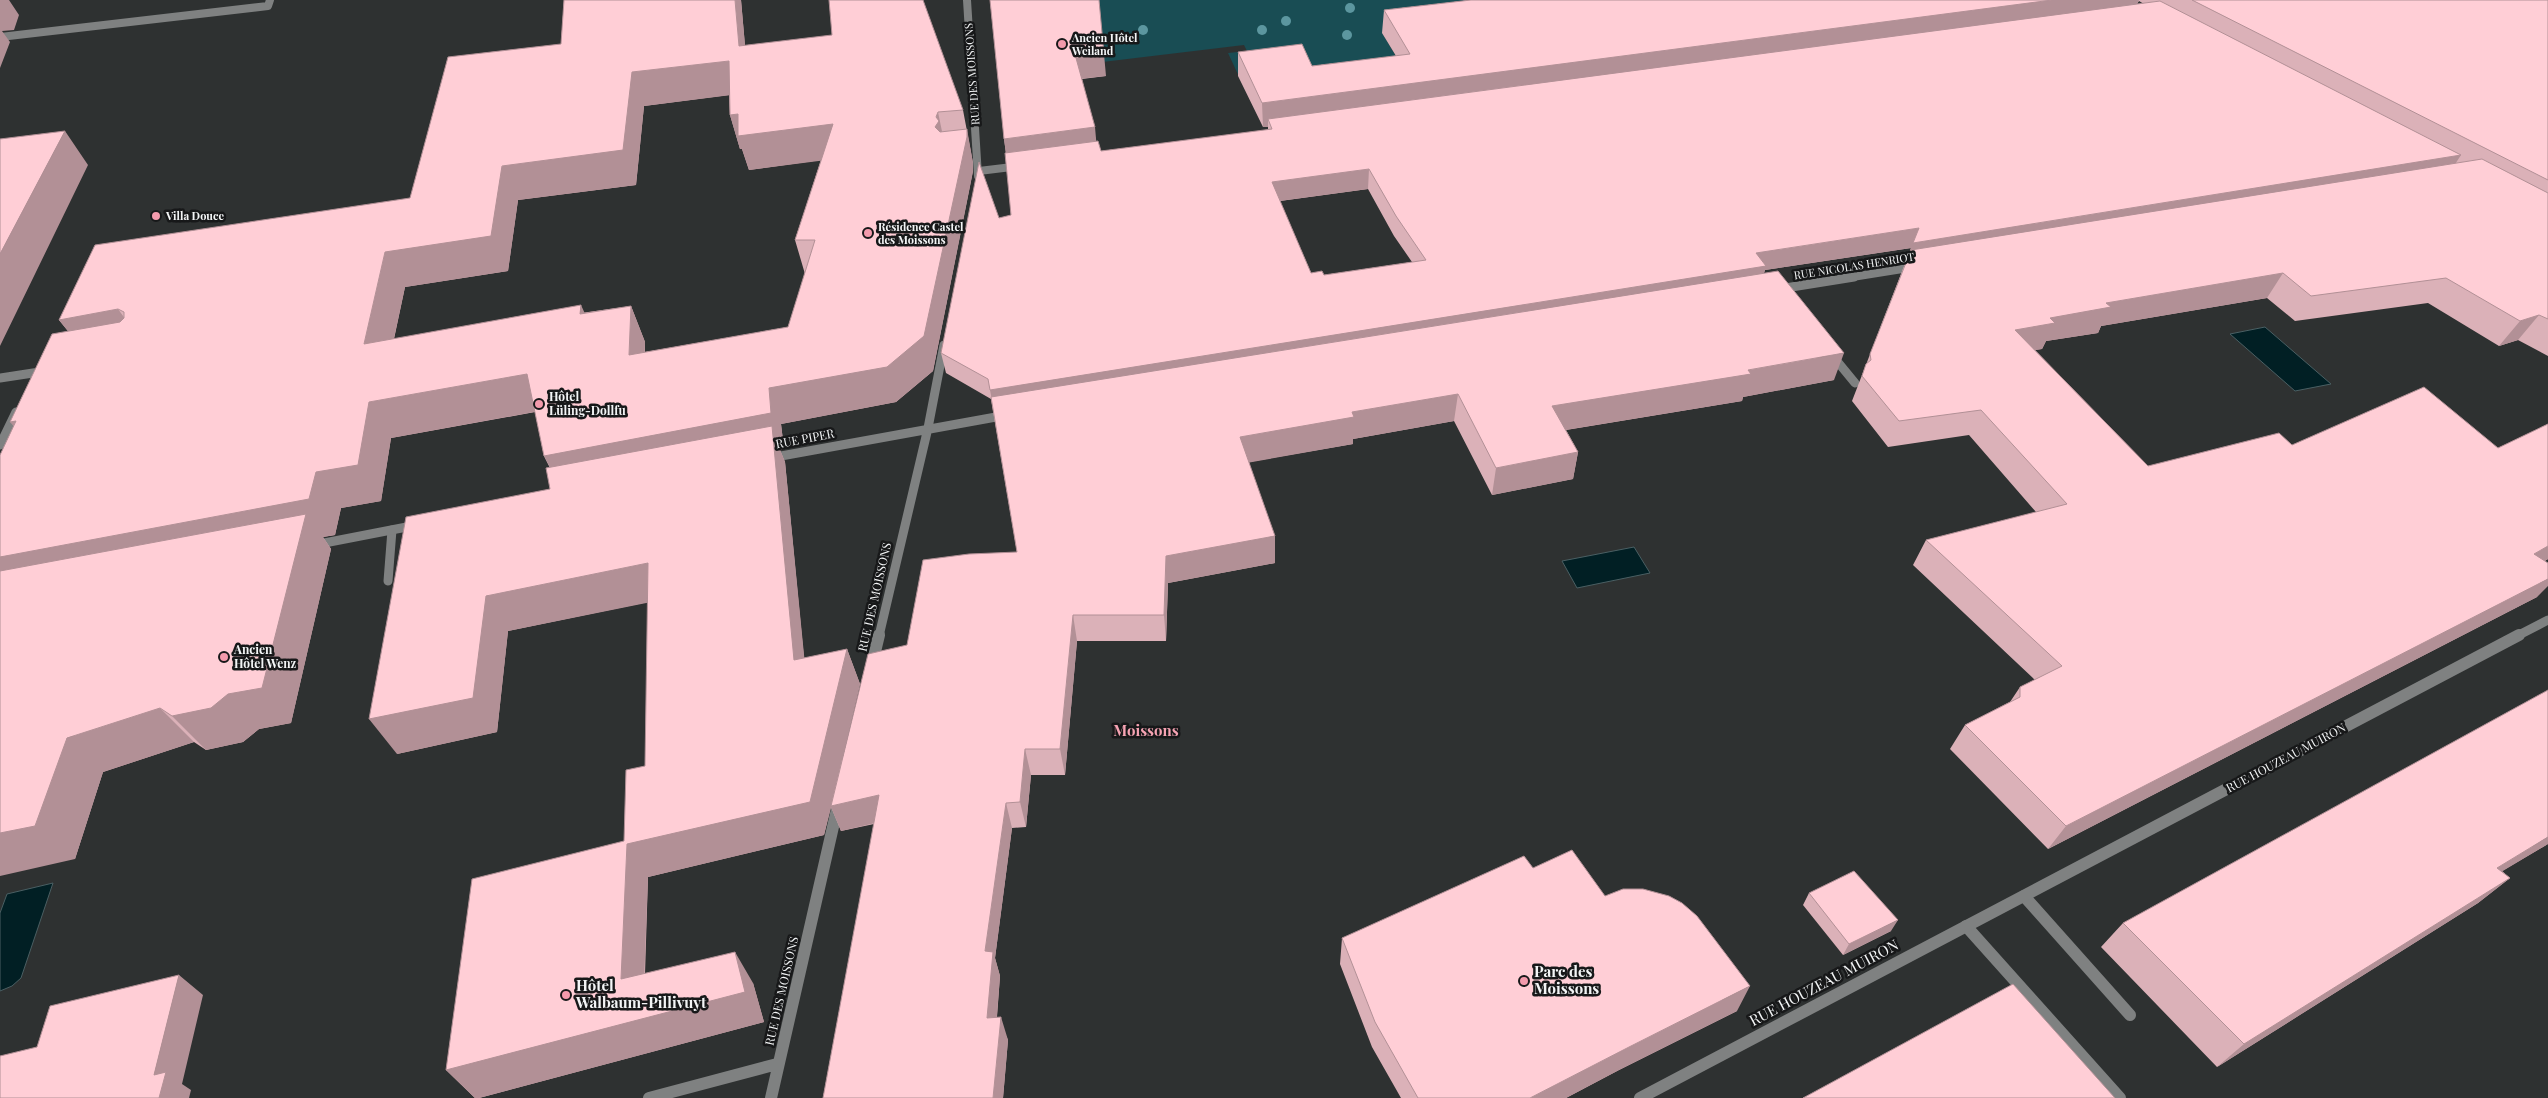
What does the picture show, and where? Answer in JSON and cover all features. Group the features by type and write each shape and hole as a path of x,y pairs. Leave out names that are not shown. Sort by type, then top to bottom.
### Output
{"street":[{"path":"0,38 268,6 270,0"},
{"name":"RUE DES MOISSONS","path":"967,0 976,149 974,158 979,171 975,190"},
{"path":"967,149 976,149"},
{"path":"979,171 1028,165"},
{"name":"RUE NICOLAS HENRIOT","path":"1770,291 1782,292 1926,266"},
{"name":"RUE DES MOISSONS","path":"868,679 928,428 947,333"},
{"path":"1826,347 1855,383"},
{"path":"0,378 32,377 60,368"},
{"path":"0,445 19,405"},
{"path":"928,428 1016,414"},
{"name":"RUE PIPER","path":"764,459 928,428"},
{"path":"304,547 431,523"},
{"path":"388,581 392,530"},
{"name":"RUE HOUZEAU MUIRON","path":"1640,1098 2548,620"},
{"name":"RUE DES MOISSONS","path":"771,1098 777,1064 841,794"},
{"path":"2024,896 2130,1015"},
{"path":"1966,926 2120,1098"},
{"path":"649,1098 777,1064"}],"shaded area":[{"path":"1086,0 1550,0 1383,34 1412,84 1287,77 1242,83 1228,53 1247,51 1244,45 1094,63"},
{"path":"2265,327 2331,384 2295,391 2230,334"},
{"path":"1634,547 1650,573 1577,588 1562,561"},
{"path":"53,883 21,978 12,986 0,991 0,913 7,894"}],"building":[{"path":"564,0 735,0 739,46 832,35 829,0 923,0 963,110 938,112 936,117 939,121 935,127 940,132 967,129 967,137 924,336 887,367 769,388 771,413 544,456 527,374 369,402 358,465 316,472 309,499 0,557 0,455 16,421 10,422 52,334 120,322 124,318 124,312 118,309 59,320 95,245 410,198 448,57 561,44","holes":["729,61 730,115 738,114 738,136 833,124 795,240 815,240 788,327 629,355 631,306 580,314 581,305 364,344 385,252 491,236 502,166 623,150 632,72"]},
{"path":"990,0 1099,0 1104,54 1076,58 1095,127 1004,139"},
{"path":"1471,0 2052,0 1262,103 1238,52 1302,44 1312,66 1410,54 1384,10"},
{"path":"2192,0 2548,0 2548,180"},
{"path":"2160,1 2461,155 1913,243 1919,228 1756,253 1766,266 990,390 988,379 941,353 979,162 999,218 1011,215 1005,153 1098,141 1101,151 1272,129 1268,119","holes":["1369,169 1396,216 1426,260 1324,275 1322,271 1311,273 1272,182"]},
{"path":"65,131 0,254 0,139"},
{"path":"2482,159 2548,193 2548,319 2539,315 2520,321 2446,278 2311,296 2283,273 2106,303 2111,307 2050,318 2055,323 2015,330 2148,466 2279,433 2292,445 2424,387 2498,448 2548,424 2548,546 2534,554 2548,563 2548,579 2066,826 1965,725 2020,697 2020,687 2062,666 1926,540 2067,504 1981,410 1899,421 1862,376 1866,364 1871,360 1870,354 1911,250"},
{"path":"1778,271 1844,353 1748,370 1751,374 1552,406 1578,452 1496,468 1458,394 1352,412 1354,417 1240,437 1275,536 1166,556 1164,615 1073,615 1060,749 1025,749 1020,802 1006,803 985,951 993,952 987,1018 1001,1017 993,1098 823,1098 879,795 831,806 868,654 907,645 923,560 969,554 1017,552 991,397"},
{"path":"772,426 794,660 847,649 810,802 627,844 621,979 735,952 745,992 446,1070 472,879 624,841 626,770 645,766 648,563 486,596 473,698 369,719 406,517 550,489 546,468"},
{"path":"306,514 262,688 228,694 211,708 172,716 160,708 67,738 35,826 0,833 0,571"},
{"path":"2548,690 2548,837 2497,868 2510,878 2244,1044 2123,923"},
{"name":"Parc des Moissons","path":"1572,850 1605,896 1623,889 1643,889 1669,896 1682,903 1697,916 1750,986 1530,1098 1418,1098 1375,1022 1342,938 1524,856 1533,868"},
{"path":"1854,871 1898,920 1849,944 1809,893"},
{"path":"179,975 154,1075 166,1072 159,1098 0,1098 0,1056 37,1047 50,1006"},
{"path":"2013,984 2115,1098 1803,1098"}],"place":[{"name":"Ancien Hôtel Weiland","path":"1062,44"},
{"name":"Villa Douce","path":"156,216"},
{"name":"Résidence Castel des Moissons","path":"868,233"},
{"name":"Hôtel Lüling-Dollfu","path":"539,404"},
{"name":"Ancien Hôtel Wenz","path":"224,657"},
{"name":"Parc des Moissons","path":"1524,981"},
{"name":"Hôtel Walbaum-Pillivuyt","path":"566,995"}],"district":[{"name":"Moissons","path":"1146,731"}]}
